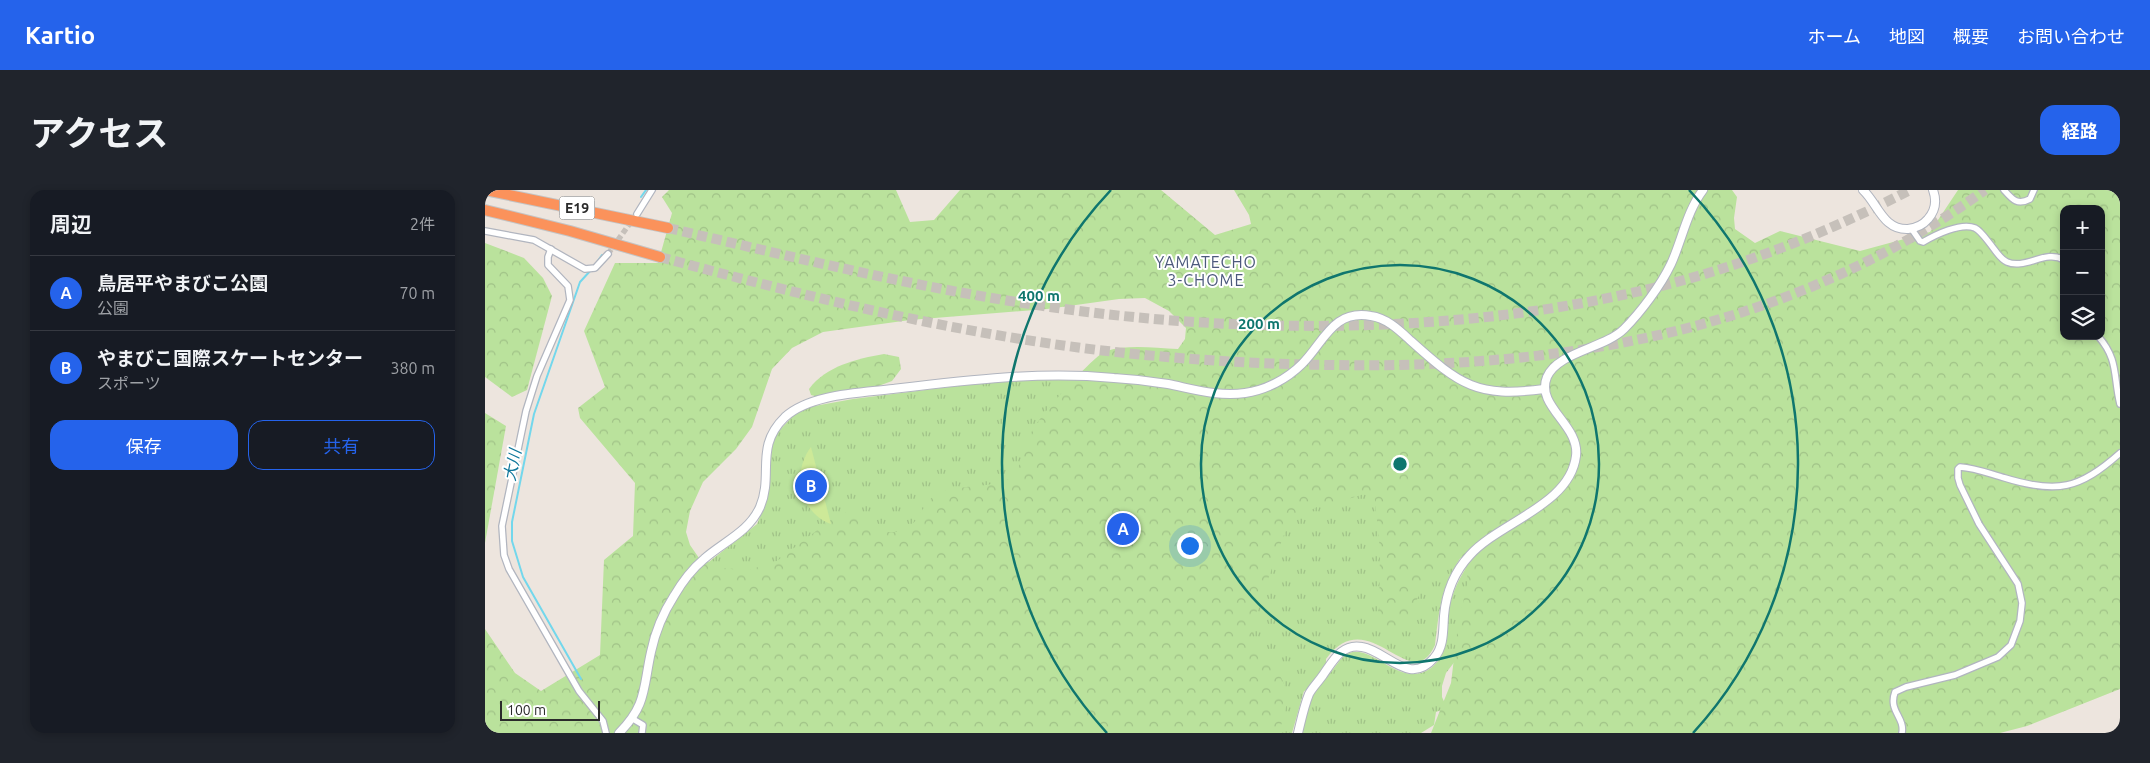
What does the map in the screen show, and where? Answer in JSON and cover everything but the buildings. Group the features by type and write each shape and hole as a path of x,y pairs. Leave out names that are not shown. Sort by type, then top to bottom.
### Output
{"highway":[{"name":"E19","path":"485,190 668,228"},
{"name":"E19","path":"485,210 570,231 659,257"}],"street":[{"path":"637,214 652,190"},
{"path":"1298,733 1309,694 1338,653 1348,647 1361,646 1372,649 1410,670 1428,664 1435,657 1442,641 1448,591 1457,572 1480,544 1542,505 1559,491 1573,466 1576,456 1575,441 1568,427 1548,401 1545,389 1547,376 1557,365 1621,332 1634,318 1671,264 1691,213 1703,190"},
{"path":"1863,190 1887,223 1901,229 1911,228 1926,221 1934,209 1933,190"},
{"path":"2004,190 2013,200 2019,202 2030,199 2034,190"},
{"path":"1911,228 1920,241 1923,242 1946,231 1964,226 1974,228 1982,234 2006,262 2019,264 2053,257 2060,259"},
{"path":"485,231 534,240 591,270 608,254"},
{"path":"551,249 548,265 568,286 570,300 537,376 526,411 502,526 503,545 509,569 579,691 603,721 606,733"},
{"path":"619,733 632,721 645,691 651,650 657,631 673,597 703,559 750,523 764,495 765,461 769,439 784,418 809,402 967,379 1013,376 1112,377 1163,383 1219,394 1244,394 1268,387 1292,373 1304,363 1325,333 1336,324 1349,316 1369,315 1385,320 1400,330 1443,370 1465,384 1482,390 1499,392 1545,389"},
{"path":"2102,340 2108,347 2113,360 2120,404"},
{"path":"1902,733 1901,720 1893,707 1892,700 1895,692 1906,687 1955,675 1998,657 2011,645 2020,621 2022,603 2018,584 1979,524 1957,478 1958,469 1970,467 2013,481 2054,488 2069,486 2085,480 2102,469 2120,453"},
{"path":"632,721 643,725 642,733"}],"green space":[{"path":"669,190 896,190 910,222 934,220 960,190 1161,190 1215,235 1251,224 1249,215 1234,190 1732,190 1737,197 1734,218 1735,229 1755,243 1780,231 1860,251 1930,232 1958,190 2120,190 2120,689 2027,726 2000,733 1431,733 1451,683 1458,625 1468,580 1464,560 1453,556 1437,565 1424,586 1406,627 1387,630 1379,623 1380,550 1374,491 1317,507 1298,517 1285,532 1252,624 1252,646 1273,666 1284,684 1286,705 1278,733 485,733 485,629 515,673 541,691 600,655 604,560 633,536 635,483 580,418 578,408 605,387 584,331 615,263 658,263 672,213 662,197","holes":["1145,298 1169,311 1186,328 1185,339 1178,349 1124,348 1106,351 1100,355 1090,363 1036,424 1017,471 1008,479 939,493 932,497 914,523 899,531 888,532 879,530 861,513 847,512 829,521 777,561 749,570 722,568 699,558 690,545 686,532 690,511 703,482 736,449 752,427 772,369 792,348 823,332 910,320 1047,309 1119,299"]},
{"path":"485,243 524,258 543,278 552,296 527,390 512,397 485,377"},
{"path":"884,354 899,357 901,369 892,381 873,388 822,398 811,395 809,389 816,381 833,369 852,361"},
{"path":"1041,379 1104,381 1243,398 1465,551 1446,585 1438,618 1435,645 1425,659 1414,662 1401,658 1373,643 1358,640 1342,644 1326,659 1326,664 1308,690 1304,691 1292,733 626,733 705,565 757,524 766,502 772,447 776,434 795,414 809,407 853,399 997,381"},
{"path":"485,413 506,426 485,543"},
{"path":"811,447 831,524 820,519 812,511 802,491 800,480 801,468"},
{"path":"1470,562 1462,652 1446,673 1442,686 1442,697 1447,708 1436,712 1434,725 1421,733 1301,733 1312,696 1343,657 1353,652 1363,653 1395,669 1419,674 1431,668 1437,662 1442,655 1446,640 1451,601 1457,584"}],"waterway":[{"name":"大川","path":"641,197 646,190"},
{"name":"大川","path":"597,262 602,255"},
{"name":"大川","path":"581,679 523,577 512,541 512,522 534,414 580,282 591,270"}],"tunnel":[{"path":"668,228 906,282 1002,300 1119,316 1190,322 1336,326 1410,323 1482,317 1553,308 1660,286 1734,265 1770,252 1841,223 1910,190"},
{"path":"660,257 823,299 932,323 1098,350 1273,364 1419,364 1505,359 1590,348 1674,332 1755,308 1834,277 1911,238 1985,190"},
{"path":"608,254 633,219"}],"place":[{"name":"やまびこ国際スケートセンター","path":"811,486"},
{"name":"鳥居平やまびこ公園","path":"1123,529"}],"district":[{"name":"YAMATECHO 3-CHOME","path":"1206,271"}]}
